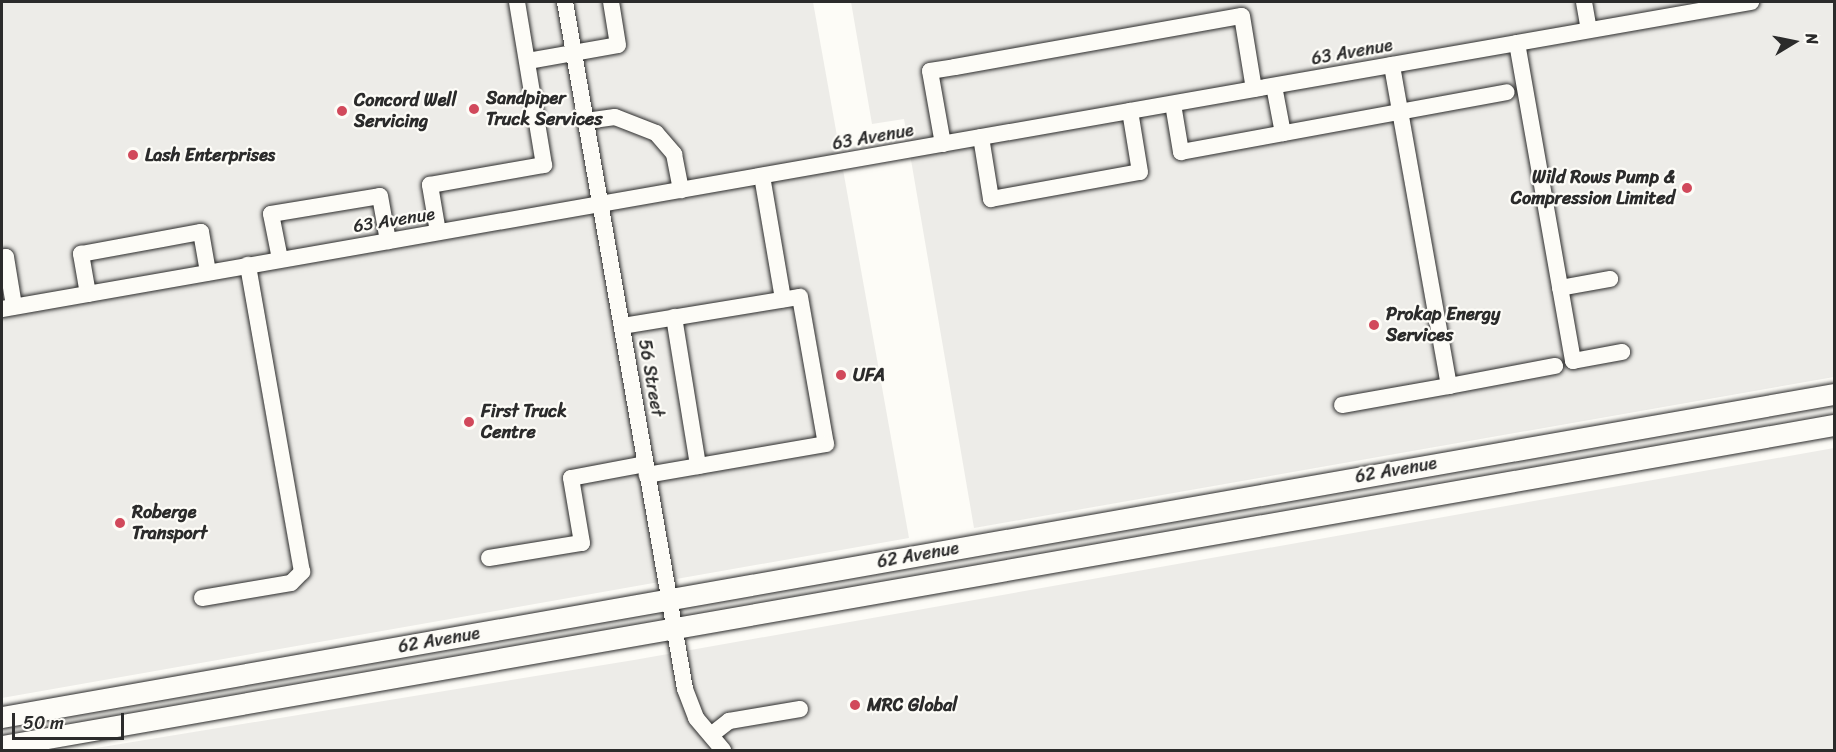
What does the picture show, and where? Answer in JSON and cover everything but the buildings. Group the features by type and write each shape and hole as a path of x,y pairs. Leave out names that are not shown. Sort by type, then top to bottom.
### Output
{"main road":[{"name":"62 Avenue","path":"2,717 1834,394"},
{"name":"62 Avenue","path":"2,746 1834,425"}],"street":[{"path":"438,232 430,185 544,165 517,2"},
{"name":"56 Street","path":"565,2 685,689 711,735 723,750"},
{"path":"528,61 618,45 611,2"},
{"path":"1584,2 1589,30"},
{"name":"63 Avenue","path":"8,307 1751,2"},
{"path":"943,144 930,71 966,64 1242,16 1254,89"},
{"path":"1517,43 1573,361 1622,352"},
{"path":"1392,65 1449,386"},
{"path":"1274,86 1283,133"},
{"path":"1173,104 1181,152 1507,92"},
{"path":"981,137 991,199 1140,172 1130,111"},
{"path":"586,121 615,117 656,133 674,154 681,190"},
{"path":"762,176 783,299"},
{"path":"280,259 271,214 380,196 388,241"},
{"path":"88,294 81,254 201,232 208,272"},
{"path":"2,258 6,257 8,307"},
{"path":"202,598 291,583 302,572 248,265"},
{"path":"1560,288 1610,279"},
{"path":"489,558 582,543 571,478 646,469 698,466 826,444 800,297 622,326"},
{"path":"674,317 698,466"},
{"path":"1342,405 1555,366"},
{"path":"711,735 729,721 800,709"}],"shaded area":[{"path":"2,2 813,2 909,538 2,698"},
{"path":"851,2 1834,2 1834,377 974,528 904,119 872,124"},
{"path":"1834,448 1834,750 84,750 634,660"}],"place":[{"name":"Sandpiper Truck Services","path":"474,109"},
{"name":"Concord Well Servicing","path":"342,111"},
{"name":"Lash Enterprises","path":"133,155"},
{"name":"Wild Rows Pump & Compression Limited","path":"1687,188"},
{"name":"Prokap Energy Services","path":"1374,325"},
{"name":"UFA","path":"841,375"},
{"name":"First Truck Centre","path":"469,422"},
{"name":"Roberge Transport","path":"120,523"},
{"name":"MRC Global","path":"855,705"}]}
